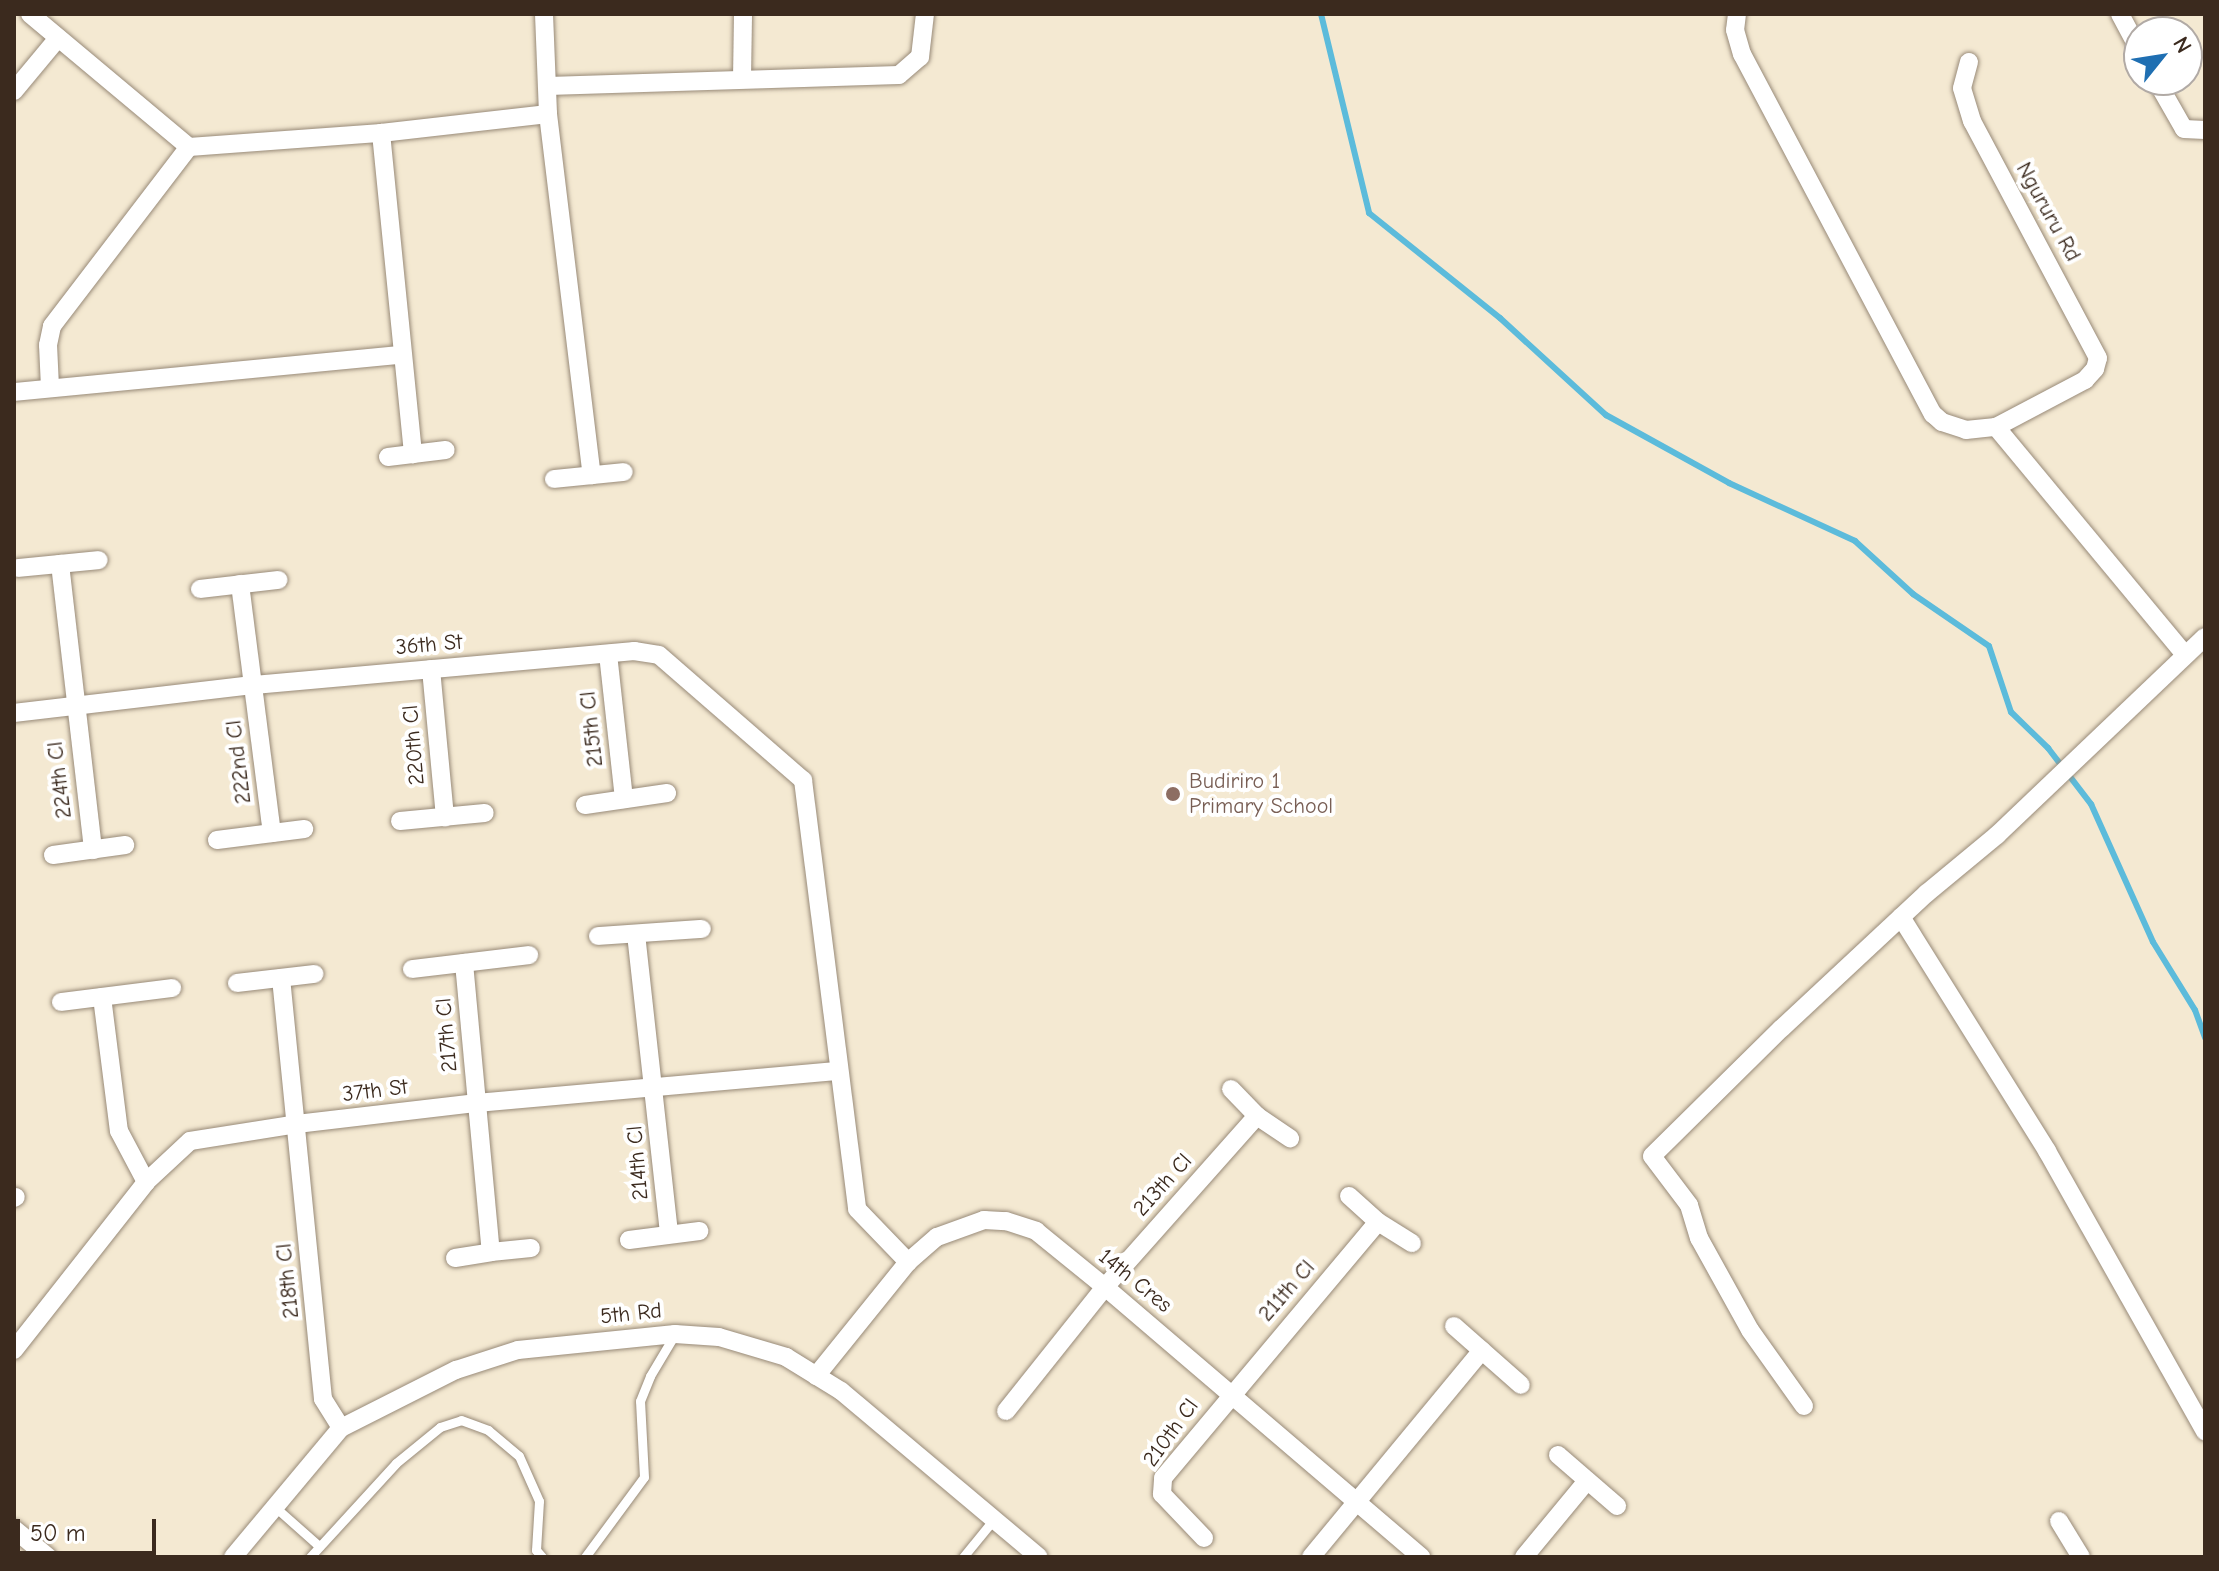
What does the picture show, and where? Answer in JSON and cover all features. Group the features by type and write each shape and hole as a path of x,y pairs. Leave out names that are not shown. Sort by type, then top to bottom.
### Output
{"street":[{"path":"30,14 189,147 381,133 548,114"},
{"path":"544,14 548,114 592,475"},
{"path":"742,79 743,14"},
{"path":"548,86 899,75 920,57 925,14"},
{"path":"1737,14 1735,30 1742,54 1933,414 1942,422 1966,430 1996,427 2185,655"},
{"path":"14,91 58,38"},
{"name":"Ngururu Rd","path":"1969,62 1962,88 1972,121 2097,352 2095,369 2085,380 1996,427"},
{"path":"2165,96 2184,129 2205,130"},
{"path":"381,133 413,454"},
{"path":"50,387 48,345 52,326 189,147"},
{"path":"14,392 401,355"},
{"path":"388,457 446,450"},
{"path":"554,479 624,472"},
{"path":"18,568 99,560"},
{"name":"224th Cl","path":"60,564 93,850"},
{"path":"200,589 278,580"},
{"name":"222nd Cl","path":"240,584 272,833"},
{"path":"1804,1406 1750,1330 1699,1238 1689,1205 1652,1156 1901,917 2056,779 2205,637"},
{"name":"36th St","path":"14,713 254,685 431,669 634,651 659,655 803,780 839,1071"},
{"name":"215th Cl","path":"608,654 624,799"},
{"name":"220th Cl","path":"431,669 445,817"},
{"path":"585,805 667,793"},
{"path":"400,821 485,813"},
{"path":"217,840 304,829"},
{"path":"53,855 125,845"},
{"path":"1901,917 2047,1151 2205,1431"},
{"path":"598,936 702,929"},
{"name":"214th Cl","path":"636,934 669,1233"},
{"path":"412,969 529,955"},
{"name":"217th Cl","path":"464,963 491,1252"},
{"path":"237,983 314,974"},
{"name":"218th Cl","path":"281,978 323,1399 341,1428"},
{"path":"61,1002 172,988"},
{"path":"102,997 119,1131 146,1182"},
{"path":"839,1071 857,1209 908,1262"},
{"name":"37th St","path":"14,1350 146,1182 190,1141 297,1124 477,1103 839,1071"},
{"path":"1231,1089 1257,1116 1290,1138"},
{"name":"213th Cl","path":"1006,1411 1105,1287 1257,1116"},
{"path":"1349,1196 1378,1222 1412,1243"},
{"name":"14th Cres","path":"816,1376 908,1262 937,1237 984,1220 1006,1221 1036,1231 1232,1392 1421,1557"},
{"name":"211th Cl","path":"1232,1392 1378,1222"},
{"path":"629,1240 699,1231"},
{"path":"455,1258 531,1248"},
{"path":"1454,1326 1521,1385"},
{"name":"5th Rd","path":"233,1557 341,1428 456,1370 518,1350 675,1334 719,1337 786,1357 841,1391 1039,1557"},
{"path":"1311,1557 1482,1350"},
{"name":"210th Cl","path":"1204,1538 1162,1494 1163,1478 1232,1392"},
{"path":"1558,1455 1617,1506"},
{"path":"1524,1557 1586,1482"},
{"path":"2059,1521 2081,1557"},
{"path":"14,1529 48,1557"}],"lane":[{"path":"585,1557 644,1477 640,1401 650,1376 675,1334"},
{"path":"310,1557 396,1463 440,1427 461,1420 488,1430 519,1456 539,1501 536,1550 542,1557"},
{"path":"275,1507 319,1546"},
{"path":"963,1557 994,1519"}],"waterway":[{"path":"1321,14 1369,213 1500,318 1606,415 1729,483 1855,541 1913,594 1989,646 2011,712 2048,748 2091,804 2153,942 2195,1010 2205,1038"}],"place":[{"name":"Budiriro 1 Primary School","path":"1173,794"}]}
